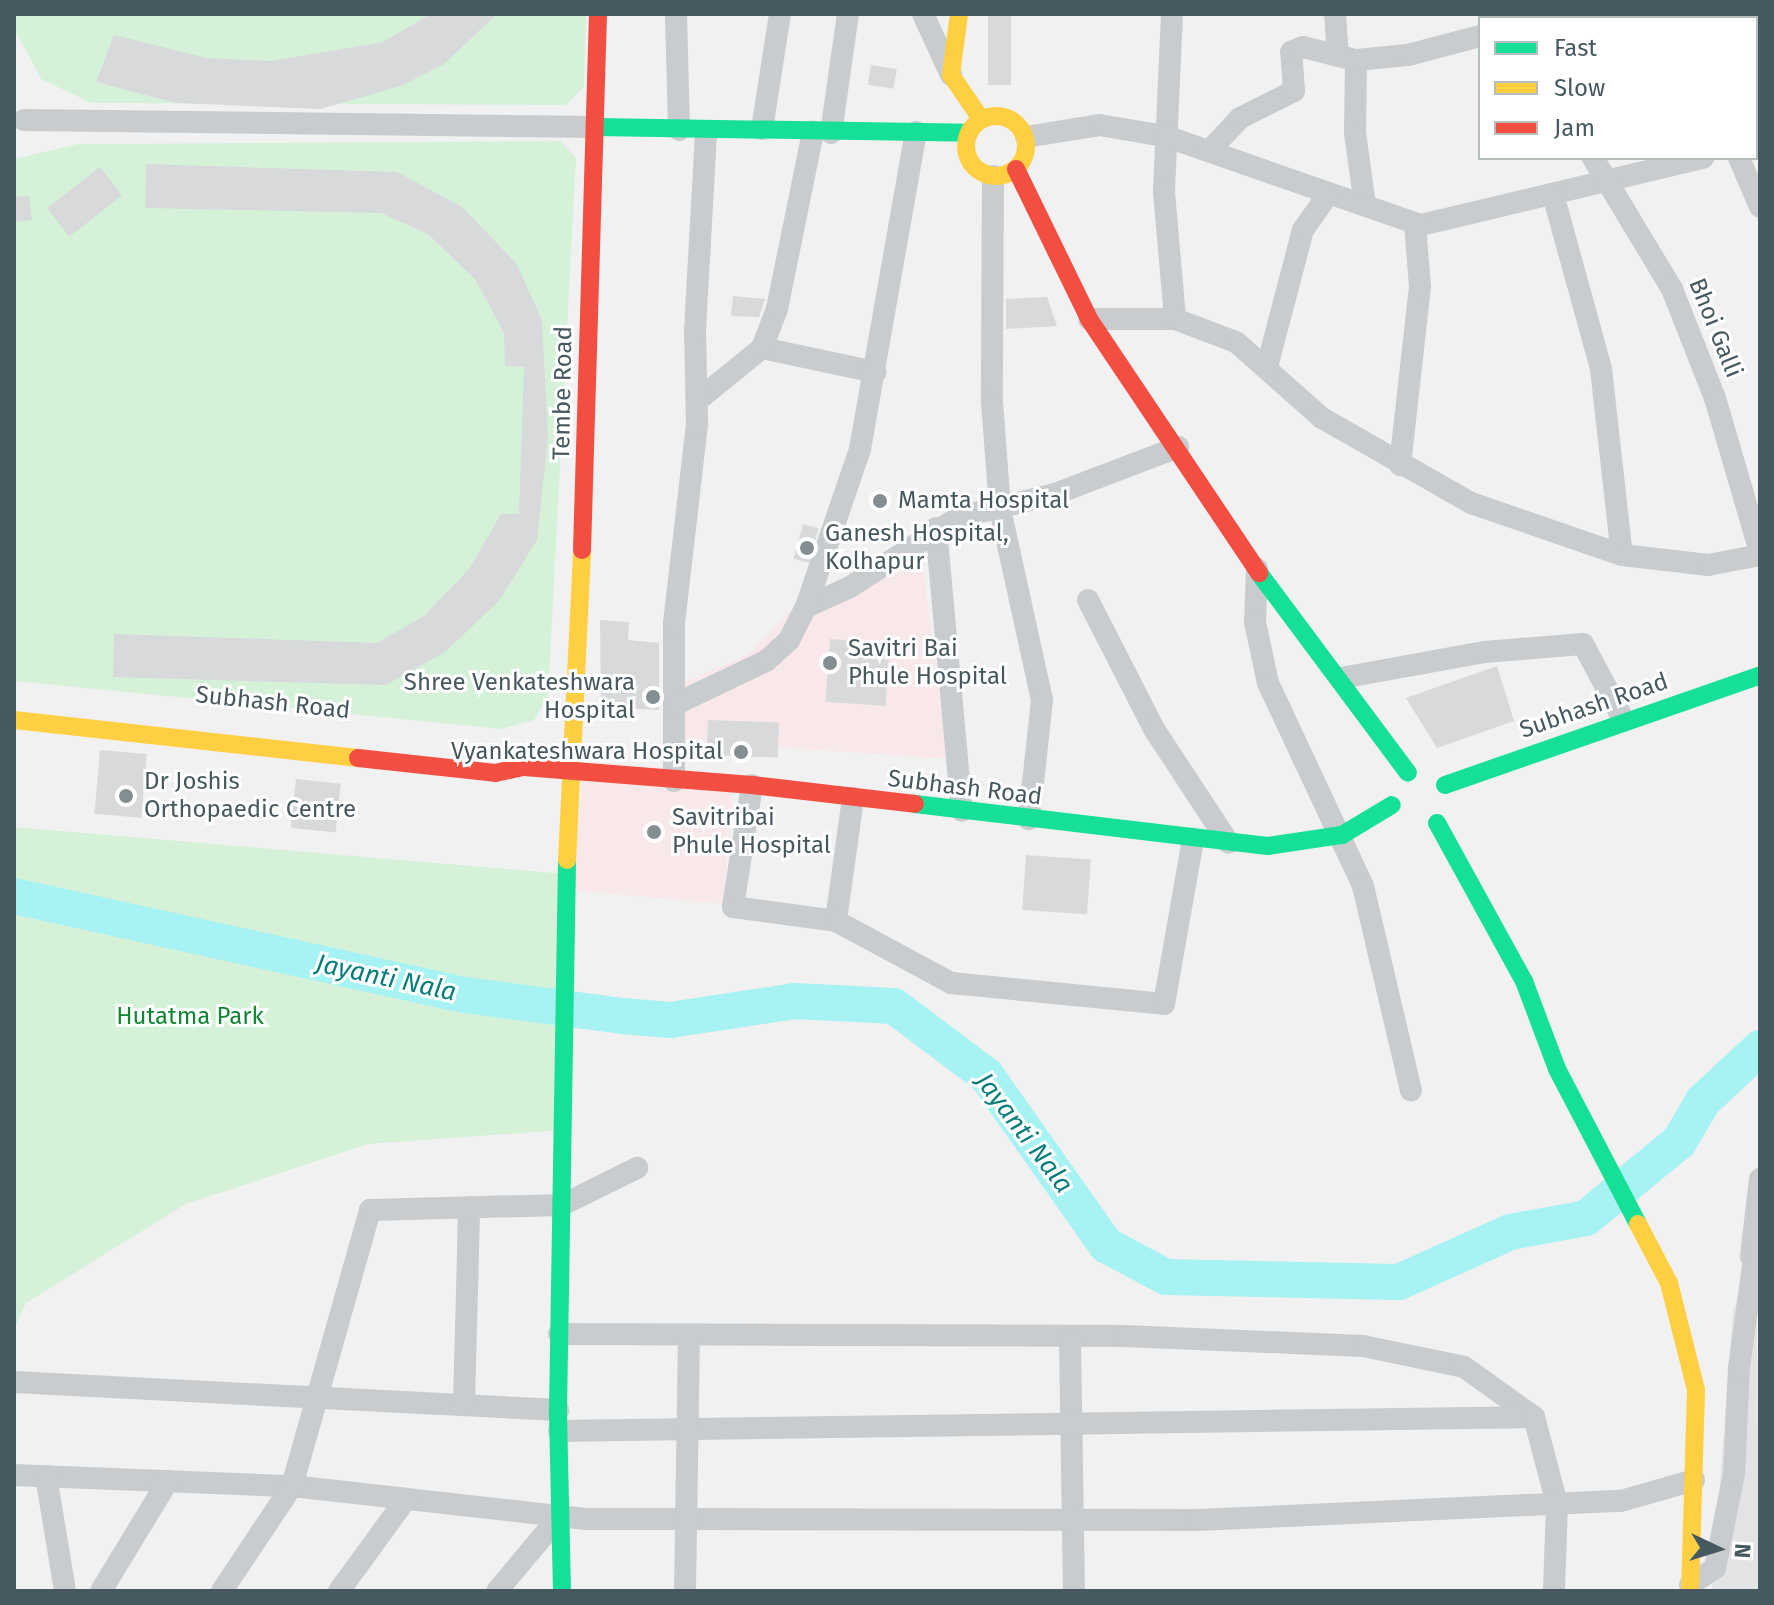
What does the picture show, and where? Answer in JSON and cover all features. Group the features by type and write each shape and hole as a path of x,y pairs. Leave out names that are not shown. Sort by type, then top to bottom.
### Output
{"main road":[{"name":"Tembe Road","path":"562,1591 558,1420 571,772 598,14"},
{"path":"596,127 916,132 975,126 1008,117 1026,137 1026,155 1016,169 993,176 968,157 975,126 951,75 959,14"},
{"path":"1016,169 1089,319 1178,447 1257,569 1341,678 1408,773"},
{"name":"Subhash Road","path":"1445,785 1623,719 1760,675"},
{"name":"Subhash Road","path":"14,720 480,771 524,767 752,785 1268,846 1412,820"},
{"name":"Subhash Road","path":"405,742 497,753 524,767"},
{"path":"1412,820 1448,808 1445,785 1426,771 1408,773 1395,787 1412,820 1524,981 1557,1069 1658,1256 1696,1390 1690,1588"}],"street":[{"path":"676,14 679,130"},
{"path":"762,129 780,14"},
{"path":"698,400 762,348 777,309 848,14"},
{"path":"923,14 951,75"},
{"path":"1172,14 1165,136 1175,319"},
{"path":"1335,14 1347,58 1365,205"},
{"path":"1210,150 1240,118 1294,91 1291,52 1303,47 1347,58 1408,55 1478,37"},
{"path":"17,116 596,127"},
{"path":"1026,137 1099,125 1165,136 1415,223 1554,198 1695,160"},
{"path":"674,781 673,635 698,400 706,131"},
{"path":"674,705 766,661 789,640 806,607 847,495 875,372 916,132"},
{"name":"Bhoi Galli","path":"1594,160 1610,181 1672,289 1715,398 1760,553"},
{"path":"1740,160 1760,207"},
{"path":"993,176 992,402 1000,509 1042,700 1029,819"},
{"path":"1267,367 1303,230 1329,193"},
{"path":"1554,198 1601,369 1622,555"},
{"path":"1400,465 1420,287 1415,223"},
{"path":"1089,319 1175,319 1236,342 1322,418 1471,503 1622,555 1708,565 1760,553"},
{"path":"762,348 875,372"},
{"path":"806,607 850,587 936,528 1178,447"},
{"path":"936,528 962,811"},
{"path":"1257,569 1255,622 1268,683 1342,835 1383,957 1411,1090"},
{"path":"1088,600 1154,729 1229,843"},
{"path":"1341,678 1484,652 1583,644 1623,719"},
{"path":"752,785 733,907 836,921 951,983 1164,1004 1193,839"},
{"path":"836,921 853,798"},
{"path":"222,1591 292,1486 370,1210 562,1205 637,1168"},
{"path":"1690,1588 1715,1568 1731,1490 1757,1267 1760,1179"},
{"path":"464,1404 469,1207"},
{"path":"559,1334 689,1338 1070,1340 1125,1336 1363,1346 1464,1367 1534,1417 1557,1504 1554,1591"},
{"path":"685,1591 689,1338"},
{"path":"1070,1340 1074,1591"},
{"path":"14,1382 464,1404 558,1420 686,1433 1534,1417"},
{"path":"14,1475 292,1486 560,1516 686,1519 1198,1520 1621,1501 1694,1480"},
{"path":"46,1476 65,1591"},
{"path":"101,1591 168,1481"},
{"path":"339,1591 406,1499"},
{"path":"497,1591 560,1516"}],"shaded area":[{"name":"Savitri Bai Phule Hospital","path":"921,550 947,759 687,741 681,727 685,682 748,654 791,610 841,580"},
{"name":"Savitribai Phule Hospital","path":"584,761 734,774 723,904 573,891"},
{"path":"1756,1266 1760,1591 1712,1591 1733,1310"}],"green space":[{"path":"14,14 586,14 584,87 566,105 91,103 41,79 14,28"},
{"path":"561,141 576,158 548,697 534,720 502,729 14,681 14,159 78,144"},
{"name":"Hutatma Park","path":"14,827 566,874 564,1130 368,1144 186,1204 26,1303 14,1330"}],"building":[{"path":"431,14 497,14 444,64 401,86 320,109 176,103 96,82 114,35 206,58 272,61 383,42"},
{"path":"988,14 1011,14 1011,85 988,85"},
{"path":"871,65 897,69 894,89 868,85"},
{"path":"146,164 397,172 462,207 516,263 542,320 548,436 537,540 499,601 445,652 386,685 113,677 114,634 377,643 424,616 470,568 501,514 519,514 524,367 505,366 504,333 475,279 428,234 381,213 145,208"},
{"path":"100,167 122,195 69,237 47,208"},
{"path":"29,196 32,220 14,222 14,197"},
{"path":"733,296 765,299 759,317 731,316"},
{"path":"1047,297 1057,326 1006,329 1006,299"},
{"path":"803,524 818,528 809,563 794,559"},
{"path":"600,620 629,622 628,640 659,643 659,710 601,707"},
{"path":"830,639 890,643 885,706 826,702"},
{"path":"1497,666 1514,721 1437,748 1406,698"},
{"path":"708,720 779,722 778,757 707,755"},
{"path":"100,750 147,754 141,818 94,814"},
{"path":"296,779 341,784 336,832 291,828"},
{"path":"1026,855 1091,860 1087,914 1022,910"}],"waterway":[{"name":"Jayanti Nala","path":"14,896 465,995 623,1016 670,1020 795,1001 894,1006 986,1075 1106,1245 1166,1277 1399,1282 1510,1232 1586,1218 1679,1142 1703,1101 1760,1048"}],"traffic: fast":[{"path":"596,127 969,133"},
{"path":"1259,573 1408,773"},
{"path":"1445,785 1760,675"},
{"path":"915,804 1268,846 1342,835 1392,805"},
{"path":"1437,823 1524,981 1557,1069 1638,1224"},
{"path":"562,1591 558,1410 567,860"}],"traffic: slow":[{"path":"959,14 951,75 981,119"},
{"path":"996,116 1008,118 1017,125 1024,134 1026,146 1024,158 1017,167 1008,174 996,176 984,174 975,167 968,158 966,146 968,134 975,125 984,118 996,116"},
{"path":"567,860 582,550"},
{"path":"14,720 358,758"},
{"path":"1638,1224 1669,1283 1696,1390 1690,1591"}],"traffic: jam":[{"path":"582,550 598,14"},
{"path":"1016,169 1089,319 1259,573"},
{"path":"358,758 495,773 524,767 752,785 915,804"}],"place":[{"name":"Mamta Hospital","path":"880,501"},
{"name":"Ganesh Hospital, Kolhapur","path":"807,548"},
{"name":"Savitri Bai Phule Hospital","path":"830,663"},
{"name":"Shree Venkateshwara Hospital","path":"653,697"},
{"name":"Vyankateshwara Hospital","path":"741,752"},
{"name":"Dr Joshis Orthopaedic Centre","path":"126,796"},
{"name":"Savitribai Phule Hospital","path":"654,832"}]}
